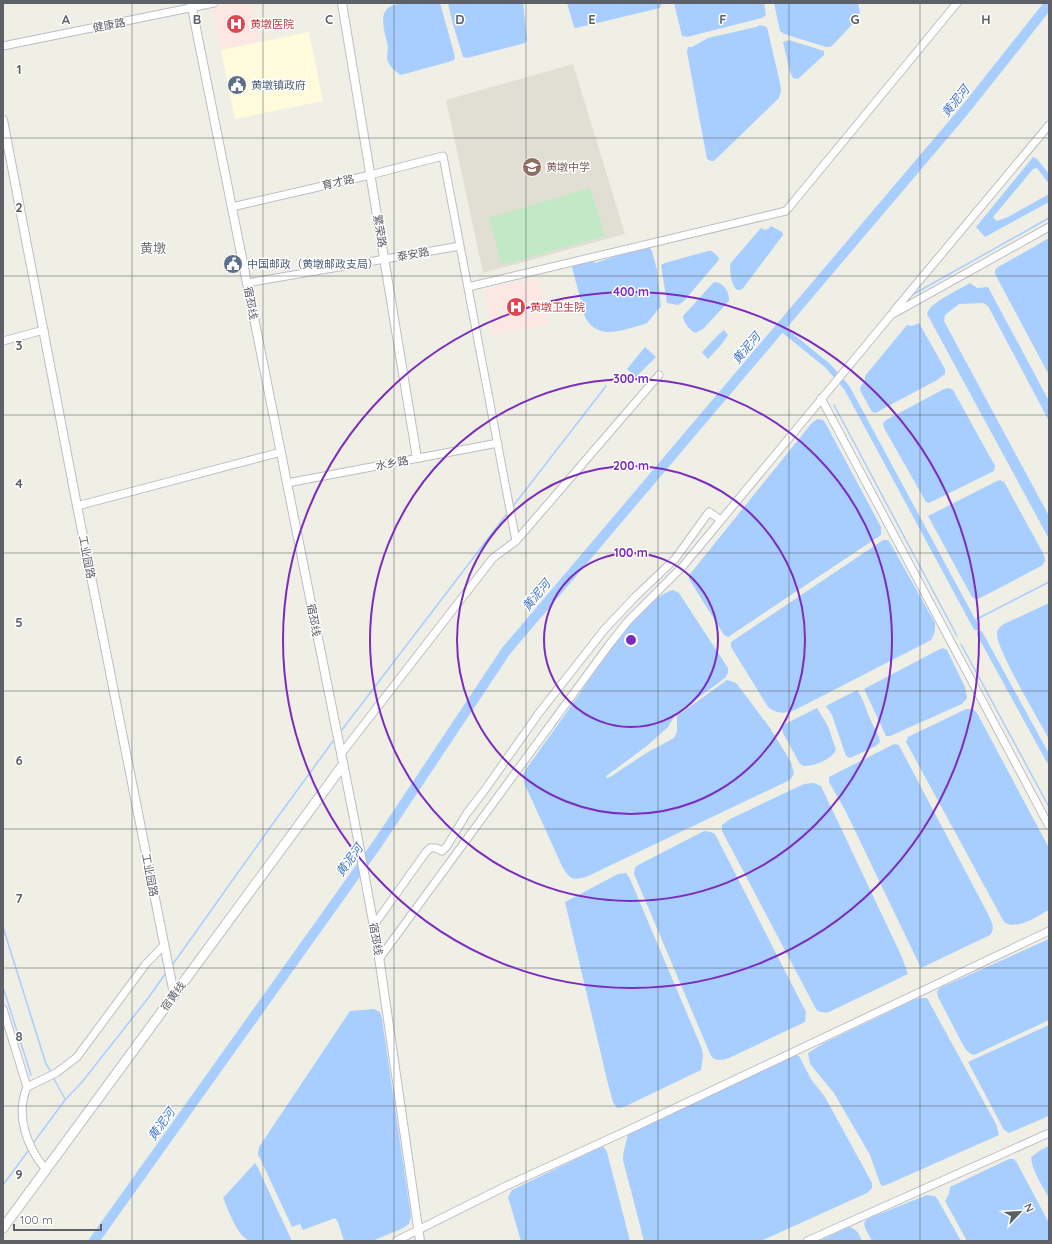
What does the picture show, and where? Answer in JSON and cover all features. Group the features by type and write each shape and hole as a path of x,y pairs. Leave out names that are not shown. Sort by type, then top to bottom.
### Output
{"main road":[{"name":"宿黄线","path":"3,1228 343,765"}],"street":[{"name":"健康路","path":"3,46 192,6 214,3"},
{"name":"繁荣路","path":"342,3 417,458"},
{"path":"468,287 786,212 957,3"},
{"name":"宿邳线","path":"192,6 367,887 380,960 420,1241"},
{"name":"工业园路","path":"3,120 77,506 174,994"},
{"path":"380,960 628,621 683,566 1049,125"},
{"name":"育才路","path":"232,207 443,156 460,246"},
{"path":"891,315 1049,227"},
{"path":"460,246 516,542"},
{"name":"泰安路","path":"247,283 460,246"},
{"path":"3,341 44,330"},
{"path":"341,754 493,558 516,542 659,375"},
{"path":"821,398 1049,826"},
{"name":"水乡路","path":"287,483 498,443"},
{"path":"77,506 281,452"},
{"path":"374,925 426,852 430,848 436,848 442,851 446,846 467,813 539,713 604,630 635,597 675,559 709,512 721,520"},
{"path":"675,559 683,566"},
{"path":"396,1241 504,1187 1049,931"},
{"path":"27,1087 56,1073 77,1057 145,965 164,945"},
{"path":"3,1009 27,1087 23,1098 23,1114 26,1137 37,1158 46,1170"},
{"path":"807,1241 1049,1133"}],"shaded area":[{"name":"黄墩医院","path":"233,3 252,3 260,41 221,50 212,7"},
{"path":"309,32 323,101 235,119 221,50"},
{"name":"黄墩中学","path":"573,64 625,234 483,273 446,100"},
{"name":"黄墩卫生院","path":"539,278 548,324 493,335 484,289"}],"green space":[{"path":"590,188 605,236 502,265 489,218"}],"water":[{"path":"403,3 440,3 455,59 401,75 392,68 387,58 388,47 383,17 389,8"},
{"path":"448,3 523,3 527,39 525,43 467,58 463,57"},
{"path":"567,3 662,3 660,8 576,28 574,27"},
{"path":"674,3 764,3 766,15 762,18 687,37 682,36"},
{"path":"774,3 858,3 860,12 858,18 834,44 830,47 826,47 784,34 780,31"},
{"path":"760,25 767,27 780,83 781,91 779,98 714,161 711,161 707,159 687,52 688,47 692,47 708,38"},
{"path":"789,40 824,51 824,55 798,79 793,78 790,72 783,42"},
{"path":"1033,157 1037,159 1049,174 1049,184 1037,168 1033,169 993,217 997,221 1008,217 1049,194 1049,202 985,237 976,227"},
{"path":"771,226 782,232 783,235 744,287 741,290 737,290 732,282 730,264 761,228 765,230"},
{"path":"1049,239 1049,375 995,274 995,270 998,267"},
{"path":"648,246 652,251 657,270 661,306 647,323 642,325 610,332 596,329 585,317 572,267 591,260 595,263"},
{"path":"712,251 719,258 718,261 683,302 678,305 667,303 661,265"},
{"path":"714,282 717,282 725,288 729,301 703,329 695,333 687,326 683,316"},
{"path":"970,283 977,288 988,287 1049,401 1049,421 988,306 983,303 959,304 945,315 944,321 1049,516 1049,539 927,314 933,305"},
{"path":"919,323 945,369 945,374 937,380 876,413 872,412 860,388 865,380 865,376 907,325 912,326"},
{"path":"724,330 728,335 708,359 702,352"},
{"path":"645,347 656,357 636,377 627,369"},
{"path":"949,388 953,390 995,466 994,471 929,503 926,502 884,428 883,423 944,389"},
{"path":"817,419 823,420 827,426 881,527 881,535 728,637 724,635 689,579 690,574 811,424"},
{"path":"1000,480 1004,482 1043,553 1045,560 1043,565 976,599 972,597 928,516"},
{"path":"883,540 888,540 892,546 935,623 931,640 795,710 781,713 774,711 768,707 731,647 731,642"},
{"path":"673,590 679,593 728,668 728,673 725,678 676,714 668,727 648,745 606,776 607,778 648,752 674,738 677,732 677,716 727,680 737,684 770,728 791,762 794,774 790,780 586,877 577,879 571,878 562,866 525,785 523,775 624,631 649,605 661,596"},
{"path":"1049,603 1049,739 1010,668 998,641 997,632 998,629 1004,624"},
{"path":"943,648 947,650 965,687 967,698 962,704 890,736 886,736 864,689"},
{"path":"857,690 878,734 880,742 876,746 850,758 846,756 832,715 826,706"},
{"path":"817,708 828,726 836,750 834,754 822,762 804,766 800,764 783,733 782,728 785,724"},
{"path":"966,709 973,709 977,713 1049,848 1049,910 1021,924 1015,925 1004,922 906,742 908,737"},
{"path":"894,744 899,745 988,914 993,927 990,935 921,968 846,812 829,782 829,777"},
{"path":"814,783 821,786 901,955 908,974 825,1013 816,1009 722,831 722,825 730,819 804,784"},
{"path":"704,831 715,834 806,1012 805,1022 729,1058 720,1060 711,1056 634,874 635,867"},
{"path":"626,873 630,879 702,1049 703,1056 701,1070 624,1107 617,1108 613,1102 608,1084 565,902 618,874"},
{"path":"1049,939 1049,1020 974,1055 966,1050 938,997 937,991 940,988"},
{"path":"927,998 996,1124 999,1135 882,1186 870,1155 834,1093 810,1064 808,1053 824,1043 916,999"},
{"path":"374,1009 380,1012 382,1019 411,1217 409,1224 401,1229 372,1241 344,1241 338,1222 335,1218 303,1230 300,1224 292,1227 258,1154 259,1147 350,1011"},
{"path":"1049,1025 1049,1116 1009,1133 1004,1130 968,1062"},
{"path":"795,1055 799,1056 811,1079 825,1097 872,1183 872,1188 867,1193 761,1241 644,1241 623,1160 628,1134"},
{"path":"1049,1146 1049,1198 1035,1173 1031,1157"},
{"path":"601,1147 604,1147 607,1152 630,1241 521,1241 508,1197 512,1190"},
{"path":"1009,1159 1014,1159 1017,1163 1049,1223 1049,1241 967,1241 945,1201 949,1194 950,1187"},
{"path":"255,1163 292,1241 255,1242 246,1239 238,1229 231,1216 223,1198"},
{"path":"927,1195 935,1196 938,1200 961,1241 872,1241 865,1228 864,1223 867,1219"},
{"path":"849,1227 857,1232 862,1241 819,1241"}],"waterway":[{"name":"黄泥河","path":"94,1241 378,843 506,651 964,111 1049,4"},
{"path":"912,295 1049,218"},
{"path":"780,327 828,366 835,374"},
{"path":"842,382 847,388 976,627"},
{"path":"514,505 606,386"},
{"path":"834,405 957,636"},
{"path":"341,731 506,515"},
{"path":"973,621 1049,582"},
{"path":"980,634 1049,760"},
{"path":"961,644 1049,807"},
{"path":"173,964 333,741"},
{"path":"3,927 46,1064 50,1070"},
{"path":"34,1142 65,1100 82,1082 149,997 165,974"},
{"path":"3,987 31,1075"},
{"path":"54,1079 65,1099"},
{"path":"3,1185 28,1151"}],"place":[{"name":"黄墩医院","path":"236,24"},
{"name":"黄墩镇政府","path":"237,85"},
{"name":"黄墩中学","path":"532,167"},
{"name":"中国邮政（黄墩邮政支局）","path":"233,264"},
{"name":"黄墩卫生院","path":"516,307"}],"district":[{"name":"黄墩","path":"153,248"}]}
